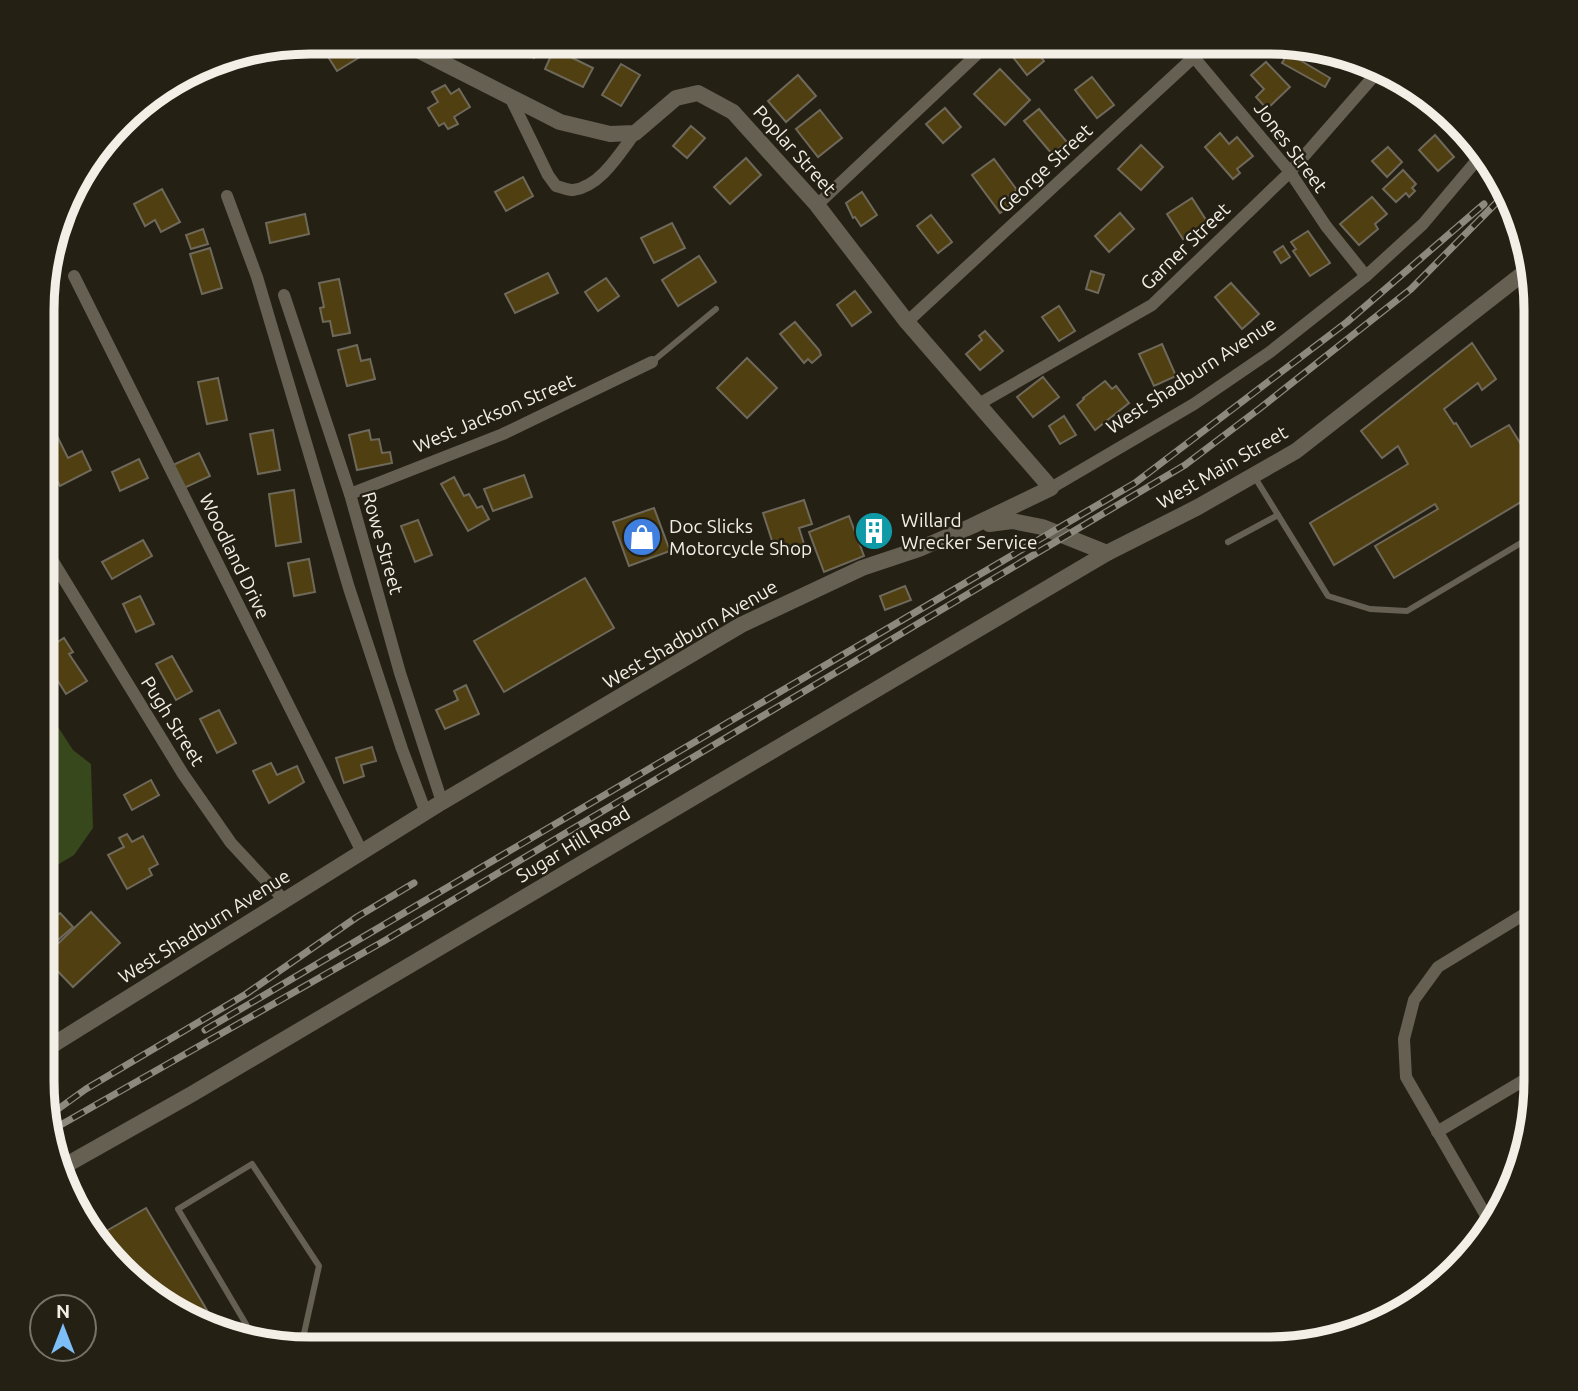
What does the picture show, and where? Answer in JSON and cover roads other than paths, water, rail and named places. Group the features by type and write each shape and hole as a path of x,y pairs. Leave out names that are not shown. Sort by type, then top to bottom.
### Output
{"street":[{"path":"427,54 560,122 610,134 635,133"},
{"path":"817,205 977,54"},
{"name":"Jones Street","path":"1195,56 1290,172 1326,226 1366,276"},
{"name":"George Street","path":"907,322 1195,56"},
{"name":"Garner Street","path":"977,405 1152,305 1290,172 1373,77"},
{"name":"Poplar Street","path":"511,99 548,175 556,186 572,190 593,181 616,160 635,133 676,98 698,93 733,112 817,205 907,322 1051,488"},
{"name":"West Shadburn Avenue","path":"54,1044 442,802 741,625 862,568 972,526 1051,488 1205,396 1270,352 1366,276 1423,224 1476,161"},
{"path":"227,195 257,277 349,587 426,813"},
{"name":"West Main Street","path":"1107,553 1296,451 1522,275"},
{"name":"Woodland Drive","path":"74,276 362,852"},
{"name":"Rowe Street","path":"284,295 350,494 400,673 442,802"},
{"name":"West Jackson Street","path":"350,494 503,434 652,362"},
{"path":"972,526 1012,521 1053,531 1107,553"},
{"name":"Sugar Hill Road","path":"68,1164 192,1094 1107,553"},
{"name":"Pugh Street","path":"54,563 183,774 231,843 285,901"},
{"path":"1486,1215 1406,1077 1404,1039 1414,1000 1438,967 1524,914"},
{"path":"1437,1132 1524,1080"}],"lane":[{"path":"652,362 716,309"},
{"path":"1254,476 1328,596 1370,609 1407,611 1524,541"},
{"path":"1227,542 1278,515"},
{"path":"250,1329 178,1209 252,1164 319,1266 303,1337"}],"railway":[{"path":"58,1126 384,941 1185,465 1411,289 1499,201"},
{"path":"205,1030 1135,483 1347,322 1484,204"},
{"path":"56,1111 86,1089 246,994 357,917 414,883"}],"place":[{"name":"Willard Wrecker Service","path":"874,531"},
{"name":"Doc Slicks Motorcycle Shop","path":"642,537"}]}
